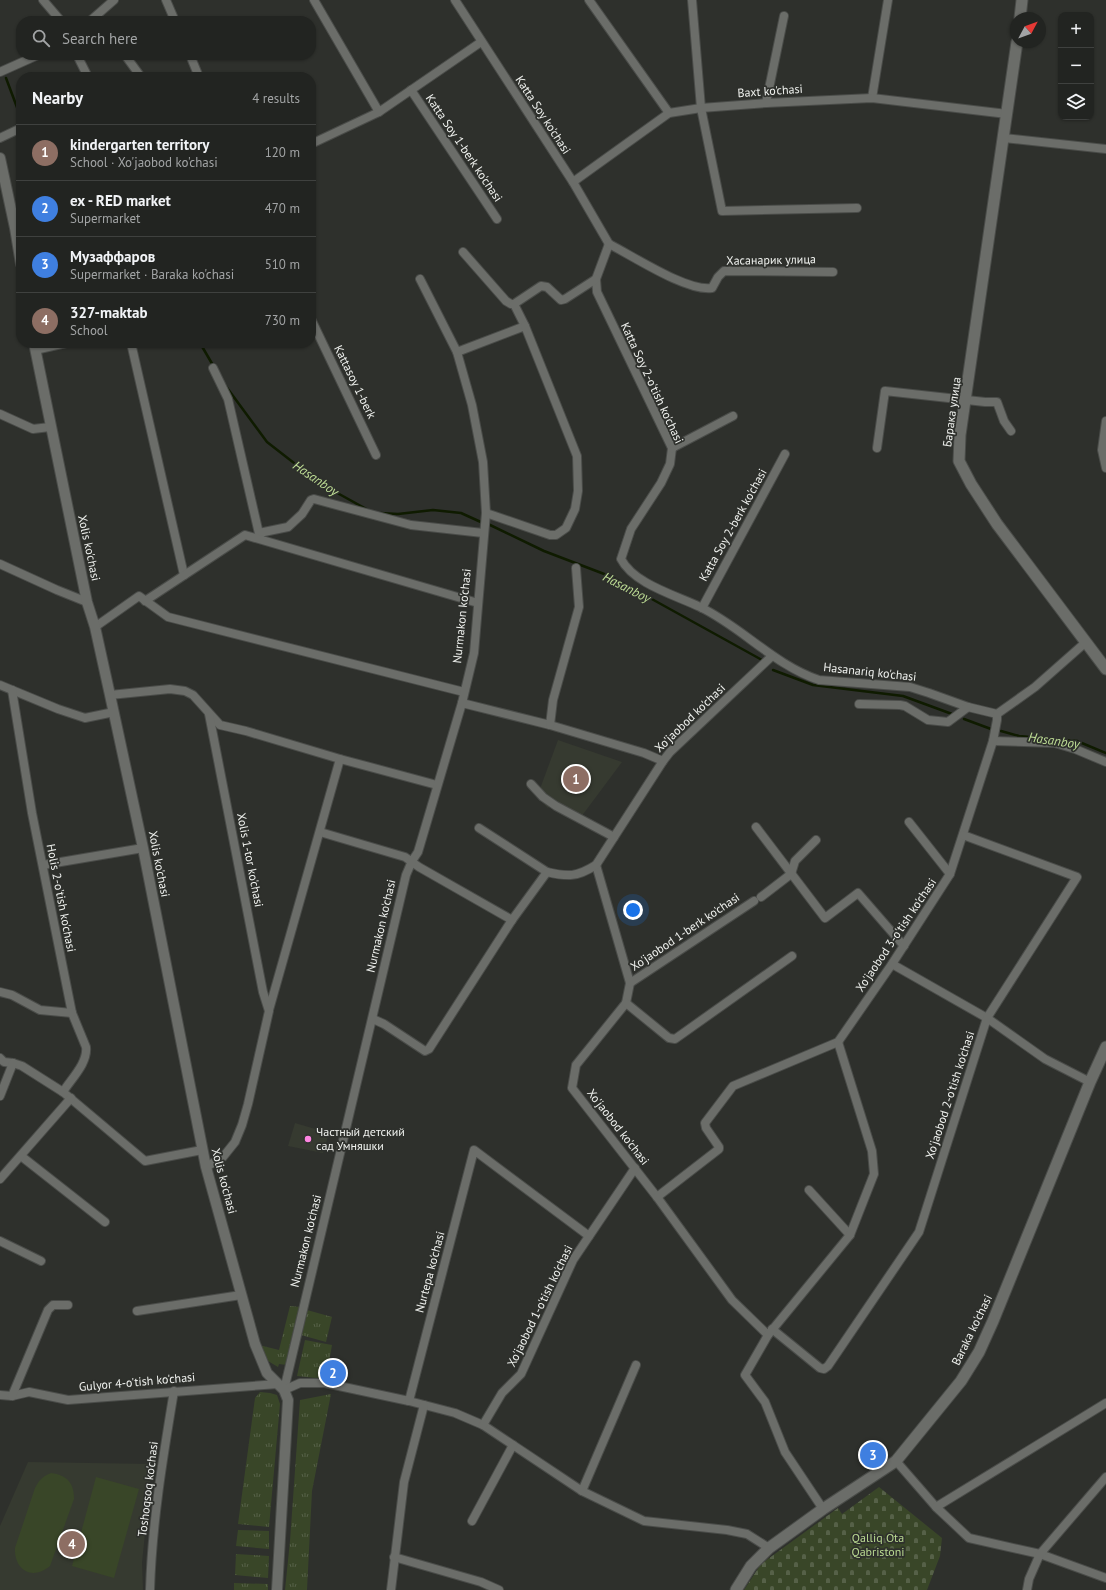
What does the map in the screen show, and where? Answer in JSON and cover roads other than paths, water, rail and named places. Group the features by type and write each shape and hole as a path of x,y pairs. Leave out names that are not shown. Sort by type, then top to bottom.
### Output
{"main road":[{"path":"1021,12 1022,0"},
{"path":"1007,114 1016,48"},
{"name":"Барака улица","path":"1007,114 958,448 959,461 964,473 997,524 1106,669"},
{"name":"Baraka ko'chasi","path":"736,1590 752,1566 769,1548 823,1509 896,1461 961,1381 979,1352 993,1321 1090,1082 1106,1047"}],"street":[{"path":"43,0 56,16"},
{"path":"96,16 114,0"},
{"path":"166,0 173,16"},
{"path":"314,0 379,112"},
{"name":"Katta Soy ko'chasi","path":"455,0 573,182 609,244"},
{"path":"589,0 669,112"},
{"path":"692,0 700,108 722,211 857,208"},
{"path":"872,98 888,0"},
{"path":"766,103 784,16"},
{"path":"316,142 379,112 482,42"},
{"path":"0,72 27,60"},
{"path":"80,60 86,72"},
{"path":"129,60 137,72"},
{"path":"192,60 197,72"},
{"name":"Katta Soy 1-berk ko'chasi","path":"410,90 497,219"},
{"name":"Baxt ko'chasi","path":"573,182 669,112 766,103 872,98 1007,114"},
{"path":"0,138 16,130"},
{"path":"1004,138 1106,149"},
{"path":"0,158 16,234"},
{"path":"514,304 541,286 547,287 557,298 564,300 596,279 609,244"},
{"name":"Хасанарик улица","path":"609,244 685,284 706,289 712,288 718,277 724,271 833,272"},
{"path":"463,252 506,301 514,304 525,326 577,456 578,491 575,509 566,528 556,535 550,535 486,513"},
{"name":"Nurmakon ko'chasi","path":"277,1590 281,1507 289,1404 281,1387 373,1018 406,875 418,852 462,703 474,653 483,533 486,513 483,462 472,405 457,352 420,279"},
{"name":"Katta Soy 2-o'tish ko'chasi","path":"596,279 597,292 672,448 670,464 661,483 631,529 621,559 625,568 637,578 702,608 737,630 772,656"},
{"path":"457,352 525,326"},
{"name":"Kattasoy 1-berk","path":"316,329 376,455"},
{"name":"Xolis ko'chasi","path":"34,348 87,602 114,712 143,848 206,1167 255,1344 267,1373 281,1387"},
{"path":"132,348 184,575"},
{"path":"213,368 228,400 259,536"},
{"path":"878,448 885,391 997,402 1004,421 1011,431"},
{"path":"0,414 34,429 50,427"},
{"path":"672,448 733,416"},
{"path":"1106,421 1102,450 1106,468"},
{"name":"Katta Soy 2-berk ko'chasi","path":"702,608 786,454"},
{"path":"259,536 288,527 302,514 311,500 314,499 411,525 483,533"},
{"path":"145,601 245,535 259,536 478,603"},
{"path":"0,564 87,602"},
{"path":"550,725 553,700 579,607 576,568"},
{"path":"94,627 138,596 168,617 464,692"},
{"path":"963,834 993,741 997,714 1035,686 1086,642"},
{"name":"Hasanariq ko'chasi","path":"772,656 819,680 910,687 968,707 997,714"},
{"name":"Xo'jaobod ko'chasi","path":"770,1332 732,1300 657,1197 572,1088 576,1064 626,1003 630,983 596,865 670,752 772,656"},
{"path":"0,684 85,718 114,712"},
{"path":"110,695 170,689 184,691 193,695 220,725 437,785"},
{"name":"Holis 2-o'tish ko'chasi","path":"12,690 32,813 72,1013 87,1053 85,1060 63,1092"},
{"path":"462,703 550,725 644,753 663,761"},
{"path":"859,704 905,706 928,720 948,722 968,707"},
{"name":"Xolis 1-tor ko'chasi","path":"209,714 263,992 269,1011"},
{"path":"993,741 1055,743 1070,747 1106,762"},
{"path":"206,1167 223,1157 238,1136 248,1104 269,1011 340,759"},
{"path":"531,784 543,797 556,806 614,837"},
{"path":"909,822 950,874"},
{"path":"756,827 825,918 858,893 904,946"},
{"path":"479,828 547,872 571,876 585,872 596,865"},
{"path":"320,832 405,857 419,867 512,920"},
{"name":"Xo'jaobod 3-o'tish ko'chasi","path":"838,1042 904,946 950,874 963,834"},
{"name":"Xo'jaobod 2-o'tish ko'chasi","path":"770,1332 820,1368 824,1369 828,1366 919,1232 987,1018 1077,878 963,834"},
{"path":"791,874 795,861 816,840"},
{"path":"43,865 143,848"},
{"path":"373,1018 425,1051 429,1049 512,920 547,872"},
{"name":"Xo'jaobod 1-berk ko'chasi","path":"630,983 757,899 791,874"},
{"path":"626,1003 669,1038 675,1039 792,956"},
{"path":"892,964 987,1018 1045,1059 1090,1082"},
{"path":"0,992 12,995 40,1010 72,1013"},
{"path":"657,1197 719,1149 706,1128 705,1123 733,1086 838,1042 872,1151 874,1174 850,1235 770,1332 745,1375 765,1402 785,1452 823,1509"},
{"path":"0,1058 4,1062 22,1066 72,1098 145,1161 202,1150"},
{"path":"0,1096 13,1063"},
{"path":"0,1179 72,1098"},
{"name":"Nurtepa ko'chasi","path":"409,1400 474,1150 589,1236"},
{"path":"21,1156 106,1222"},
{"name":"Xo'jaobod 1-o'tish ko'chasi","path":"484,1425 502,1393 521,1374 574,1260 635,1168"},
{"path":"809,1190 850,1235"},
{"path":"0,1241 41,1261"},
{"path":"137,1311 241,1295"},
{"path":"12,1396 48,1310 53,1305 68,1305"},
{"path":"582,1491 636,1365"},
{"path":"281,1387 300,1384 325,1383 409,1400 455,1413 484,1425 582,1491 644,1520 727,1530 746,1534 769,1548"},
{"name":"Gulyor 4-o'tish ko'chasi","path":"0,1395 12,1396 29,1392 68,1400 174,1391 281,1387"},
{"name":"Toshoqsoq ko'chasi","path":"150,1590 160,1470 174,1391"},
{"path":"936,1507 1106,1402"},
{"path":"391,1590 404,1482 424,1405"},
{"path":"472,1521 513,1445"},
{"path":"896,1461 936,1507 969,1538 1040,1554 1106,1578"},
{"path":"1027,1590 1028,1579 1040,1554 1106,1477"},
{"path":"394,1557 480,1582 499,1590"}],"waterway":[{"name":"Hasanboy","path":"6,78 16,105"},
{"name":"Hasanboy","path":"203,348 214,367"},
{"name":"Hasanboy","path":"225,385 267,442 321,484 370,511"},
{"name":"Hasanboy","path":"380,513 398,514 433,510 461,513 483,523"},
{"name":"Hasanboy","path":"488,524 544,551 612,577 762,660"},
{"name":"Hasanboy","path":"773,670 813,685 903,696 952,714"},
{"name":"Hasanboy","path":"964,719 991,729"},
{"name":"Hasanboy","path":"1001,731 1019,736 1077,741 1106,753"}],"place":[{"name":"kindergarten territory","path":"576,779"},
{"name":"Частный детский сад Умняшки","path":"308,1139"},
{"name":"ex - RED market","path":"333,1373"},
{"name":"Музаффаров","path":"873,1455"},
{"name":"327-maktab","path":"72,1544"}],"park label":[{"name":"Qalliq Ota Qabristoni","path":"878,1545"}]}
